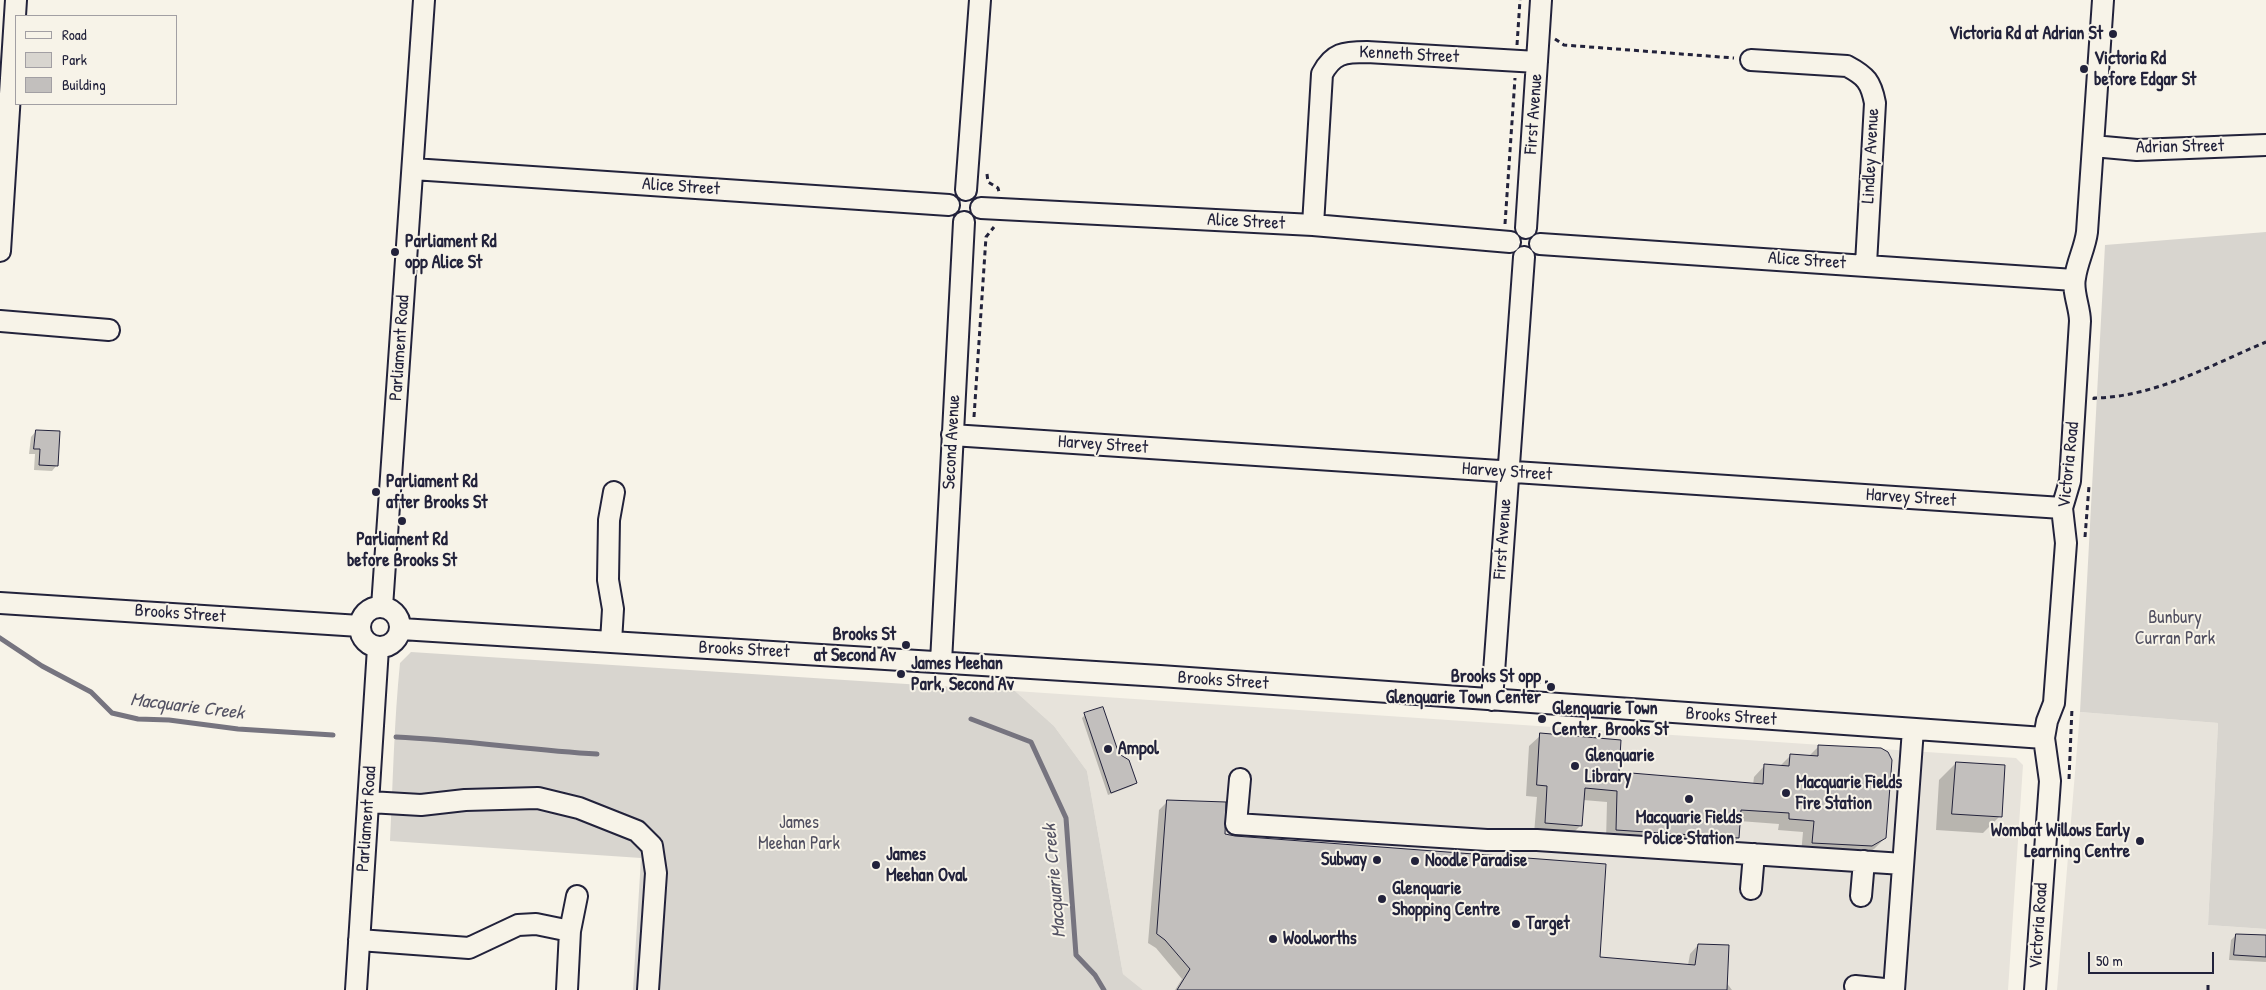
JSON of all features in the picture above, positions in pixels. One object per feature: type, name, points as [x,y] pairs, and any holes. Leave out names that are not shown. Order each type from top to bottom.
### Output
[{"type":"street","points":[[0,251],[4,114],[16,0]]},
{"type":"street","name":"Parliament Road","points":[[382,607],[424,0]]},
{"type":"street","points":[[966,190],[980,0]]},
{"type":"street","name":"First Avenue","points":[[1526,228],[1541,0]]},
{"type":"street","name":"Victoria Road","points":[[2035,990],[2050,781],[2044,738],[2047,722],[2054,703],[2056,688],[2066,543],[2062,508],[2070,481],[2080,321],[2080,310],[2074,280],[2087,232],[2103,0]]},
{"type":"street","name":"Kenneth Street","points":[[1313,225],[1322,74],[1329,61],[1347,52],[1353,52],[1537,62]]},
{"type":"street","name":"Lindley Avenue","points":[[1751,60],[1846,66],[1860,72],[1871,85],[1875,103],[1866,264]]},
{"type":"street","name":"Adrian Street","points":[[2094,146],[2137,150],[2266,145]]},
{"type":"street","name":"Alice Street","points":[[413,169],[949,205]]},
{"type":"street","points":[[966,190],[977,196],[981,208],[975,218],[964,222],[953,217],[949,205],[955,194],[966,190]]},
{"type":"street","name":"Alice Street","points":[[981,208],[1508,235]]},
{"type":"street","name":"Second Avenue","points":[[941,662],[964,222]]},
{"type":"street","points":[[1526,228],[1536,233],[1540,244],[1535,254],[1524,258],[1516,254],[1508,235],[1526,228]]},
{"type":"street","name":"Alice Street","points":[[1540,244],[1866,264],[2074,280]]},
{"type":"street","name":"First Avenue","points":[[1492,700],[1524,258]]},
{"type":"street","points":[[0,321],[109,330]]},
{"type":"street","name":"Harvey Street","points":[[952,435],[2062,508]]},
{"type":"street","points":[[611,642],[613,609],[608,580],[609,520],[614,492]]},
{"type":"street","name":"Brooks Street","points":[[0,602],[360,626]]},
{"type":"street","points":[[374,608],[390,609],[400,621],[400,629],[393,643],[386,647],[370,646],[364,640],[360,626],[362,618],[374,608]]},
{"type":"street","name":"Brooks Street","points":[[400,629],[941,662],[2044,738]]},
{"type":"street","name":"Parliament Road","points":[[356,990],[378,648]]},
{"type":"street","points":[[1855,986],[1894,990],[1913,729]]},
{"type":"street","points":[[1240,779],[1236,824],[1487,840],[1538,840],[1903,864]]},
{"type":"street","points":[[368,802],[384,805],[421,805],[465,800],[538,798],[579,808],[637,831],[652,846],[656,873],[648,990]]},
{"type":"street","points":[[1751,889],[1754,854]]},
{"type":"street","points":[[1861,896],[1864,861]]},
{"type":"street","points":[[567,990],[570,931],[577,896]]},
{"type":"street","points":[[359,940],[470,948],[518,925],[536,924],[570,931]]},
{"type":"path","points":[[1508,235],[1520,0]]},
{"type":"path","points":[[1555,38],[1564,45],[1751,60]]},
{"type":"path","points":[[987,176],[988,182],[998,188],[1000,195]]},
{"type":"path","points":[[986,237],[998,222]]},
{"type":"path","points":[[2094,398],[2128,396],[2159,387],[2266,342]]},
{"type":"path","points":[[1518,681],[1548,682]]},
{"type":"path","points":[[2208,985],[2208,990]]},
{"type":"shaded area","points":[[1015,691],[2016,758],[2023,765],[2008,990],[1143,990],[1123,974],[1087,771],[1054,726]]},
{"type":"shaded area","name":"Wombat Willows Early Learning Centre","points":[[2080,712],[2218,723],[2208,925],[2266,929],[2266,990],[2057,990]]},
{"type":"green space","name":"Bunbury Curran Park","points":[[2266,232],[2266,929],[2208,925],[2218,723],[2080,712],[2105,245]]},
{"type":"green space","name":"James Meehan Park","points":[[411,652],[1015,691],[1054,726],[1087,771],[1123,974],[1143,990],[633,990],[641,858],[390,841],[400,663]]},
{"type":"building","points":[[36,430],[60,431],[58,466],[39,465],[40,449],[34,449]]},
{"type":"building","points":[[1103,707],[1119,754],[1129,760],[1137,783],[1111,793],[1084,713]]},
{"type":"building","points":[[1540,733],[1621,740],[1619,772],[1763,784],[1764,764],[1789,766],[1790,754],[1818,756],[1818,745],[1881,748],[1888,752],[1892,760],[1886,838],[1872,846],[1812,843],[1814,821],[1789,819],[1789,813],[1741,810],[1739,838],[1616,830],[1617,791],[1585,788],[1582,826],[1545,823],[1547,786],[1537,785]]},
{"type":"building","points":[[1956,762],[2005,765],[2002,817],[1952,814]]},
{"type":"building","name":"Glenquarie Shopping Centre","points":[[1167,800],[1226,802],[1225,834],[1235,836],[1606,864],[1600,957],[1695,965],[1698,944],[1729,945],[1727,990],[1177,990],[1190,969],[1165,940],[1157,934]]},
{"type":"building","points":[[2236,934],[2266,935],[2266,957],[2234,955]]},
{"type":"waterway","name":"Macquarie Creek","points":[[0,638],[42,666],[91,692],[112,713],[138,719],[169,720],[238,729],[333,735]]},
{"type":"waterway","name":"Macquarie Creek","points":[[971,719],[1031,742],[1066,818],[1076,955],[1095,975],[1104,990]]},
{"type":"waterway","name":"Macquarie Creek","points":[[396,737],[597,754]]},
{"type":"place","name":"Victoria Rd at Adrian St","points":[[2113,34]]},
{"type":"place","name":"Victoria Rd before Edgar St","points":[[2084,69]]},
{"type":"place","name":"Parliament Rd opp Alice St","points":[[395,252]]},
{"type":"place","name":"Parliament Rd after Brooks St","points":[[376,492]]},
{"type":"place","name":"Parliament Rd before Brooks St","points":[[402,521]]},
{"type":"place","name":"Brooks St at Second Av","points":[[906,645]]},
{"type":"place","name":"James Meehan Park, Second Av","points":[[901,674]]},
{"type":"place","name":"Brooks St opp Glenquarie Town Center","points":[[1551,687]]},
{"type":"place","name":"Glenquarie Town Center, Brooks St","points":[[1542,719]]},
{"type":"place","name":"Ampol","points":[[1108,749]]},
{"type":"place","name":"Glenquarie Library","points":[[1575,766]]},
{"type":"place","name":"Macquarie Fields Fire Station","points":[[1786,793]]},
{"type":"place","name":"Macquarie Fields Police Station","points":[[1689,799]]},
{"type":"place","name":"Wombat Willows Early Learning Centre","points":[[2140,841]]},
{"type":"place","name":"Subway","points":[[1377,860]]},
{"type":"place","name":"Noodle Paradise","points":[[1415,861]]},
{"type":"place","name":"James Meehan Oval","points":[[876,865]]},
{"type":"place","name":"Glenquarie Shopping Centre","points":[[1382,899]]},
{"type":"place","name":"Target","points":[[1516,924]]},
{"type":"place","name":"Woolworths","points":[[1273,939]]}]
